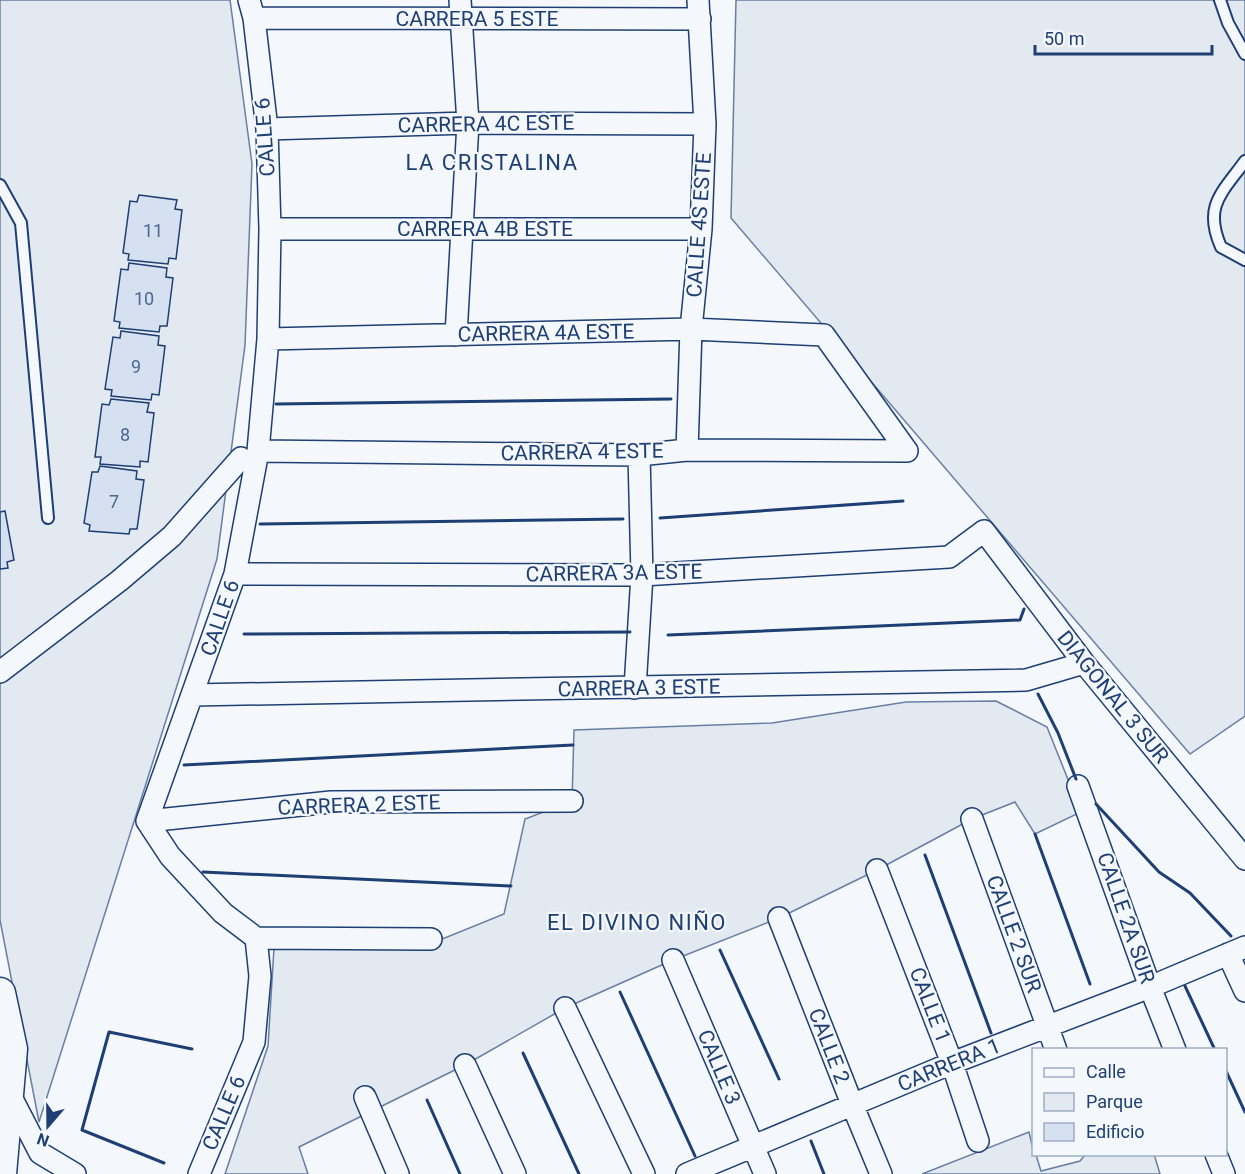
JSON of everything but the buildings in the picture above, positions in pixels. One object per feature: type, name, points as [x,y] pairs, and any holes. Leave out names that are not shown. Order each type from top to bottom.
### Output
[{"type":"main road","points":[[0,993],[12,1049],[1,1174]]},
{"type":"street","name":"CARRERA 5 ESTE","points":[[252,9],[699,10]]},
{"type":"street","name":"CALLE 6","points":[[147,821],[235,574],[268,339],[270,229],[267,129],[252,9]]},
{"type":"street","points":[[456,335],[468,123],[461,10]]},
{"type":"street","name":"CALLE 4S ESTE","points":[[687,450],[691,329],[701,229],[705,124],[699,10]]},
{"type":"street","name":"CARRERA 4C ESTE","points":[[267,129],[468,123],[705,124]]},
{"type":"street","name":"CARRERA 4B ESTE","points":[[270,229],[701,229]]},
{"type":"street","name":"CARRERA 4A ESTE","points":[[268,339],[691,329],[824,334],[907,451]]},
{"type":"street","name":"CARRERA 4 ESTE","points":[[250,455],[639,455],[687,450],[907,451]]},
{"type":"street","points":[[0,672],[119,581],[172,536],[250,455]]},
{"type":"street","points":[[635,688],[642,575],[639,455]]},
{"type":"street","name":"CARRERA 3A ESTE","points":[[235,574],[642,575],[949,557],[984,531]]},
{"type":"street","name":"DIAGONAL 3 SUR","points":[[984,531],[1084,663],[1245,859]]},
{"type":"street","name":"CARRERA 3 ESTE","points":[[192,695],[1026,680],[1084,663]]},
{"type":"street","name":"CALLE 2A SUR","points":[[1078,786],[1174,1048]]},
{"type":"street","name":"CARRERA 2 ESTE","points":[[147,821],[331,802],[572,801]]},
{"type":"street","name":"CALLE 2 SUR","points":[[972,819],[1055,1048]]},
{"type":"street","points":[[147,821],[170,856],[223,913],[256,938],[431,939]]},
{"type":"street","name":"CALLE 1","points":[[877,870],[952,1063],[978,1141]]},
{"type":"street","name":"CALLE 2","points":[[779,918],[881,1174]]},
{"type":"street","name":"CALLE 6","points":[[199,1174],[254,1042],[260,976],[256,938]]},
{"type":"street","points":[[1236,951],[1245,991]]},
{"type":"street","name":"CARRERA 1","points":[[687,1174],[952,1063],[1150,987],[1236,951]]},
{"type":"street","name":"CALLE 3","points":[[673,960],[765,1174]]},
{"type":"street","points":[[565,1008],[644,1174]]},
{"type":"street","points":[[465,1065],[515,1174]]},
{"type":"street","points":[[8,1091],[40,1154],[75,1174]]},
{"type":"street","points":[[365,1097],[398,1174]]},
{"type":"street","points":[[1216,1156],[1224,1174]]},
{"type":"lane","points":[[1220,0],[1228,23],[1245,54]]},
{"type":"lane","points":[[1245,161],[1220,196],[1213,214],[1213,222],[1221,247],[1245,260]]},
{"type":"lane","points":[[0,185],[21,223],[48,518]]},
{"type":"green space","points":[[0,0],[230,0],[252,164],[245,345],[217,559],[39,1122],[0,920]]},
{"type":"green space","points":[[736,0],[1245,0],[1245,716],[1190,754],[731,218]]},
{"type":"green space","points":[[996,701],[1047,727],[1081,812],[1035,834],[1015,802],[972,819],[877,870],[779,918],[673,960],[565,1008],[465,1065],[299,1147],[308,1174],[225,1174],[268,1046],[274,948],[430,944],[504,914],[525,819],[572,801],[574,730],[772,723],[906,702]]},
{"type":"green space","points":[[1029,1132],[1032,1156],[1036,1156],[1041,1171],[1080,1161],[1084,1156],[1155,1156],[1160,1174],[922,1174]]},
{"type":"wall","points":[[276,404],[671,399]]},
{"type":"wall","points":[[660,518],[903,501]]},
{"type":"wall","points":[[260,524],[623,519]]},
{"type":"wall","points":[[668,635],[1020,620],[1024,609]]},
{"type":"wall","points":[[244,634],[630,632]]},
{"type":"wall","points":[[1038,694],[1058,733],[1076,779]]},
{"type":"wall","points":[[184,765],[573,745]]},
{"type":"wall","points":[[1096,804],[1159,872],[1190,893],[1231,936]]},
{"type":"wall","points":[[1035,834],[1090,984]]},
{"type":"wall","points":[[925,855],[991,1033]]},
{"type":"wall","points":[[203,872],[511,886]]},
{"type":"wall","points":[[720,950],[779,1079]]},
{"type":"wall","points":[[1185,986],[1214,1048]]},
{"type":"wall","points":[[620,992],[695,1156]]},
{"type":"wall","points":[[164,1163],[82,1130],[109,1032],[192,1049]]},
{"type":"wall","points":[[523,1053],[579,1174]]},
{"type":"wall","points":[[1227,1073],[1245,1112]]},
{"type":"wall","points":[[427,1100],[460,1174]]},
{"type":"wall","points":[[811,1141],[824,1174]]},
{"type":"district","name":"LA CRISTALINA","points":[[492,162]]},
{"type":"district","name":"EL DIVINO NIÑO","points":[[637,922]]}]
